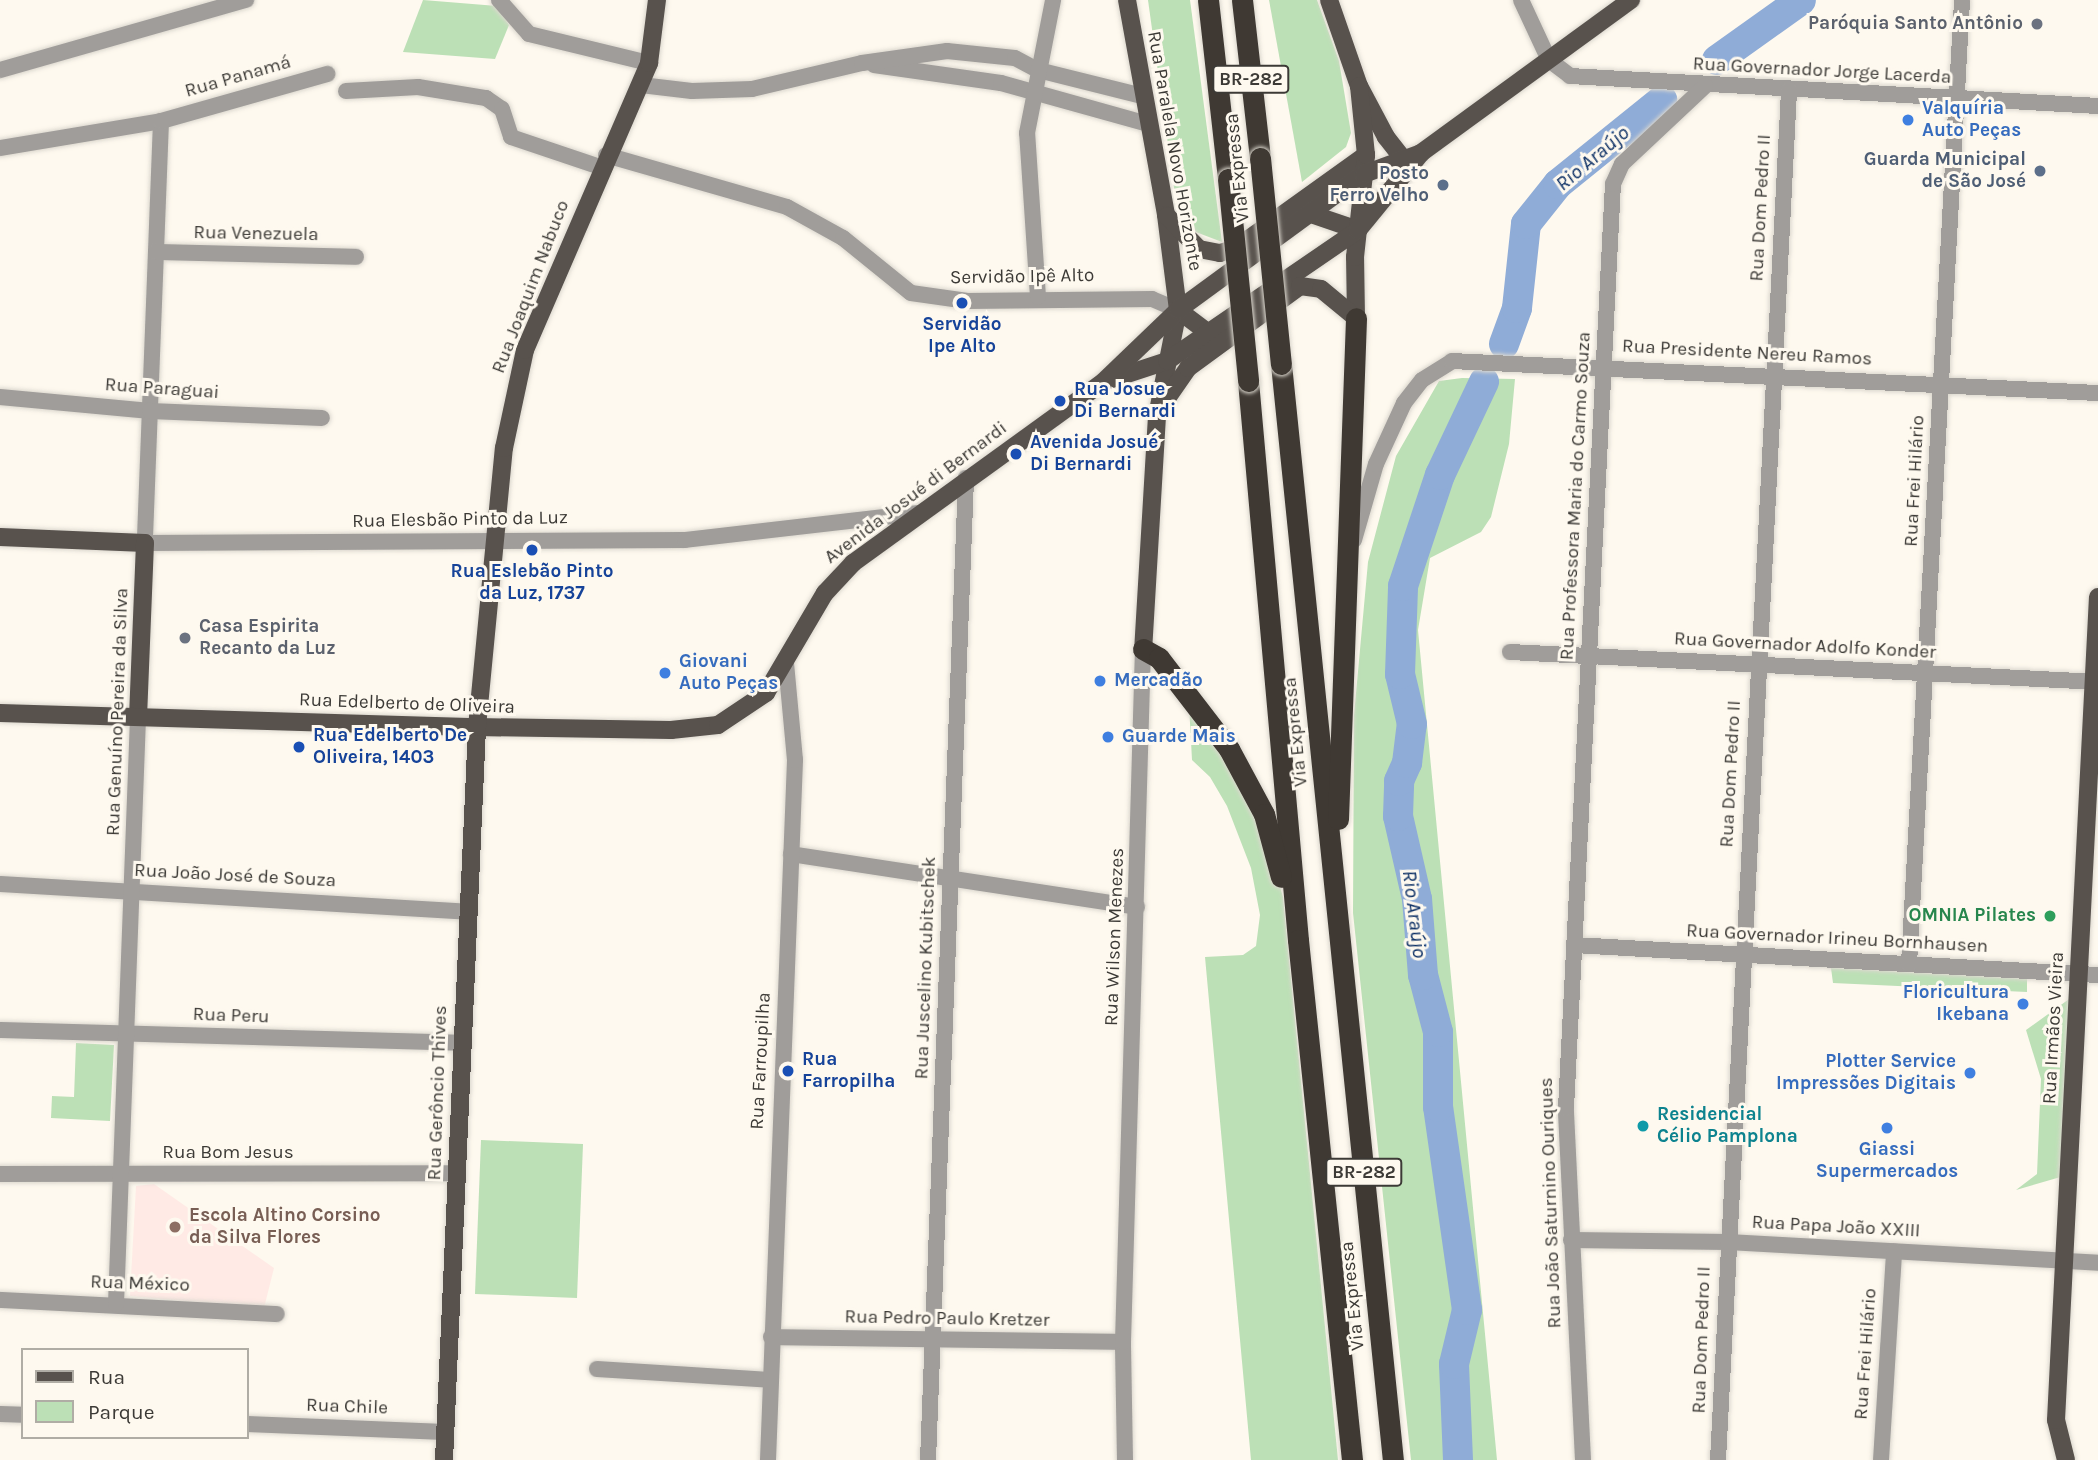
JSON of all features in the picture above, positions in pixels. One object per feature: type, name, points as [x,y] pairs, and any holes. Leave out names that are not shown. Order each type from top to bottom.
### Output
[{"type":"highway","name":"Via Expressa","points":[[1208,0],[1248,381],[1297,940],[1352,1460]]},
{"type":"highway","name":"Via Expressa","points":[[1242,0],[1393,1460]]},
{"type":"highway","points":[[1334,884],[1341,670],[1350,555],[1356,318]]},
{"type":"highway","points":[[1143,649],[1159,658],[1205,714],[1250,785],[1264,814],[1297,940]]},
{"type":"main road","name":"Rua Joaquim Nabuco","points":[[477,727],[494,539],[518,375],[603,161],[641,85],[649,63],[657,0]]},
{"type":"main road","name":"Rua Paralela Novo Horizonte","points":[[1126,0],[1166,215],[1178,310]]},
{"type":"main road","points":[[1329,0],[1359,86],[1385,137],[1403,159]]},
{"type":"main road","name":"Avenida Josué di Bernardi","points":[[1102,383],[1167,360],[1358,230],[1421,153],[1630,0]]},
{"type":"main road","points":[[1356,318],[1358,230],[1366,155],[1359,86]]},
{"type":"main road","name":"Avenida Josué di Bernardi","points":[[786,663],[813,610],[839,576],[966,478],[1102,383],[1178,310],[1364,174],[1421,153]]},
{"type":"main road","points":[[1166,215],[1199,249],[1220,253],[1236,248],[1366,155]]},
{"type":"main road","points":[[1311,214],[1358,230]]},
{"type":"main road","points":[[1157,416],[1188,368],[1292,290],[1310,285],[1321,289],[1356,318]]},
{"type":"main road","points":[[1178,310],[1209,333]]},
{"type":"main road","name":"Rua Wilson Menezes","points":[[1143,649],[1157,416],[1178,310]]},
{"type":"main road","name":"Rua Wilson Menezes","points":[[1141,369],[1151,384],[1157,416]]},
{"type":"main road","name":"Rua Elesbão Pinto da Luz","points":[[0,537],[145,542]]},
{"type":"main road","name":"Rua Genuíno Pereira da Silva","points":[[138,717],[145,542]]},
{"type":"main road","name":"Rua Irmãos Vieira","points":[[2066,1460],[2056,1420],[2062,1261],[2096,682],[2098,597]]},
{"type":"main road","name":"Rua Edelberto de Oliveira","points":[[0,713],[477,727],[700,729],[751,707],[786,663]]},
{"type":"main road","name":"Rua Gerôncio Thives","points":[[444,1460],[477,727]]},
{"type":"street","points":[[0,70],[189,8],[246,0]]},
{"type":"street","points":[[499,0],[514,22],[548,42],[649,63]]},
{"type":"street","points":[[1038,297],[1027,154],[1032,93],[1053,0]]},
{"type":"street","points":[[1521,0],[1549,60]]},
{"type":"street","name":"Rua Frei Hilário","points":[[1909,964],[1962,0]]},
{"type":"street","points":[[641,85],[692,91],[752,89],[862,62],[947,51],[1015,58],[1038,70],[1142,96]]},
{"type":"street","name":"Rua Governador Jorge Lacerda","points":[[1549,60],[1570,76],[1957,101],[2098,106]]},
{"type":"street","points":[[862,62],[1001,83],[1148,124]]},
{"type":"street","name":"Rua Panamá","points":[[0,148],[161,121],[327,74]]},
{"type":"street","name":"Rua Professora Maria do Carmo Souza","points":[[1574,945],[1615,176],[1705,86]]},
{"type":"street","name":"Servidão Ipê Alto","points":[[346,91],[418,87],[486,98],[502,109],[511,137],[787,207],[843,238],[911,293],[967,300],[1038,297],[1152,299],[1178,310]]},
{"type":"street","name":"Rua Dom Pedro II","points":[[1718,1460],[1789,90]]},
{"type":"street","name":"Rua Genuíno Pereira da Silva","points":[[145,542],[161,121]]},
{"type":"street","name":"Rua Venezuela","points":[[156,252],[356,257]]},
{"type":"street","name":"Rua Presidente Nereu Ramos","points":[[1350,555],[1386,438],[1404,402],[1422,380],[1452,362],[1604,367],[2098,393]]},
{"type":"street","name":"Rua Paraguai","points":[[0,397],[150,411],[322,418]]},
{"type":"street","name":"Rua Juscelino Kubitschek","points":[[928,1460],[966,478]]},
{"type":"street","name":"Rua Elesbão Pinto da Luz","points":[[145,542],[307,545],[494,539],[685,540],[919,513]]},
{"type":"street","name":"Rua Wilson Menezes","points":[[1125,1460],[1123,1342],[1143,649]]},
{"type":"street","name":"Rua Governador Adolfo Konder","points":[[1510,652],[2096,682]]},
{"type":"street","name":"Rua Farroupilha","points":[[768,1460],[795,760],[786,663]]},
{"type":"street","name":"Rua Genuíno Pereira da Silva","points":[[116,1304],[138,717]]},
{"type":"street","points":[[791,854],[1137,907]]},
{"type":"street","name":"Rua João José de Souza","points":[[0,884],[468,912]]},
{"type":"street","name":"Rua Governador Irineu Bornhausen","points":[[1574,945],[2098,975]]},
{"type":"street","name":"Rua João Saturnino Ouriques","points":[[1574,945],[1566,1108],[1583,1460]]},
{"type":"street","name":"Rua Peru","points":[[0,1030],[461,1043]]},
{"type":"street","name":"Rua Bom Jesus","points":[[0,1174],[456,1173]]},
{"type":"street","name":"Rua Papa João XXIII","points":[[1571,1240],[1728,1242],[2098,1263]]},
{"type":"street","name":"Rua Frei Hilário","points":[[1881,1460],[1894,1251]]},
{"type":"street","name":"Rua México","points":[[0,1300],[277,1314]]},
{"type":"street","name":"Rua Pedro Paulo Kretzer","points":[[771,1337],[1123,1342]]},
{"type":"street","points":[[597,1369],[770,1380]]},
{"type":"street","points":[[0,1414],[21,1415]]},
{"type":"street","name":"Rua Chile","points":[[248,1424],[445,1432]]},
{"type":"shaded area","name":"Escola Altino Corsino da Silva Flores","points":[[154,1184],[274,1268],[264,1308],[130,1296],[136,1186]]},
{"type":"green space","points":[[423,0],[497,6],[509,25],[495,59],[403,52]]},
{"type":"green space","points":[[1148,0],[1190,0],[1222,242],[1193,231],[1178,217]]},
{"type":"green space","points":[[1269,0],[1317,0],[1339,61],[1351,133],[1346,147],[1302,182]]},
{"type":"green space","points":[[1462,378],[1515,379],[1509,444],[1491,517],[1481,532],[1430,558],[1418,630],[1497,1460],[1411,1460],[1353,913],[1354,715],[1368,562],[1396,456],[1439,381]]},
{"type":"green space","points":[[1189,704],[1239,785],[1268,846],[1283,897],[1338,1460],[1251,1460],[1205,957],[1243,955],[1256,946],[1260,915],[1251,868],[1227,806],[1210,777],[1192,760]]},
{"type":"green space","points":[[1831,968],[2027,979],[2027,992],[1833,983]]},
{"type":"green space","points":[[2072,997],[2064,1176],[2016,1190],[2037,1174],[2041,1079],[2026,1030]]},
{"type":"green space","points":[[76,1043],[114,1045],[110,1121],[51,1118],[52,1096],[74,1097]]},
{"type":"green space","points":[[481,1140],[583,1144],[577,1298],[475,1294]]},
{"type":"waterway","name":"Rio Araújo","points":[[1717,60],[1801,0]]},
{"type":"waterway","name":"Rio Araújo","points":[[1504,344],[1517,308],[1526,224],[1558,184],[1662,100]]},
{"type":"waterway","name":"Rio Araújo","points":[[1458,1460],[1454,1364],[1467,1310],[1438,1107],[1438,1032],[1423,975],[1417,899],[1398,816],[1399,781],[1407,763],[1412,724],[1400,674],[1403,586],[1440,475],[1484,382]]},
{"type":"place","name":"Paróquia Santo Antônio","points":[[2037,24]]},
{"type":"place","name":"Valquíria Auto Peças","points":[[1908,120]]},
{"type":"place","name":"Guarda Municipal de São José","points":[[2040,171]]},
{"type":"place","name":"Posto Ferro Velho","points":[[1443,185]]},
{"type":"place","name":"Servidão Ipe Alto","points":[[962,303]]},
{"type":"place","name":"Rua Josue Di Bernardi","points":[[1060,401]]},
{"type":"place","name":"Avenida Josué Di Bernardi","points":[[1016,454]]},
{"type":"place","name":"Rua Eslebão Pinto da Luz, 1737","points":[[532,550]]},
{"type":"place","name":"Casa Espirita Recanto da Luz","points":[[185,638]]},
{"type":"place","name":"Giovani Auto Peças","points":[[665,673]]},
{"type":"place","name":"Mercadão","points":[[1100,681]]},
{"type":"place","name":"Guarde Mais","points":[[1108,737]]},
{"type":"place","name":"Rua Edelberto De Oliveira, 1403","points":[[299,747]]},
{"type":"place","name":"OMNIA Pilates","points":[[2050,916]]},
{"type":"place","name":"Floricultura Ikebana","points":[[2023,1004]]},
{"type":"place","name":"Rua Farropilha","points":[[788,1071]]},
{"type":"place","name":"Plotter Service Impressões Digitais","points":[[1970,1073]]},
{"type":"place","name":"Residencial Célio Pamplona","points":[[1643,1126]]},
{"type":"place","name":"Giassi Supermercados","points":[[1887,1128]]},
{"type":"place","name":"Escola Altino Corsino da Silva Flores","points":[[175,1227]]}]
